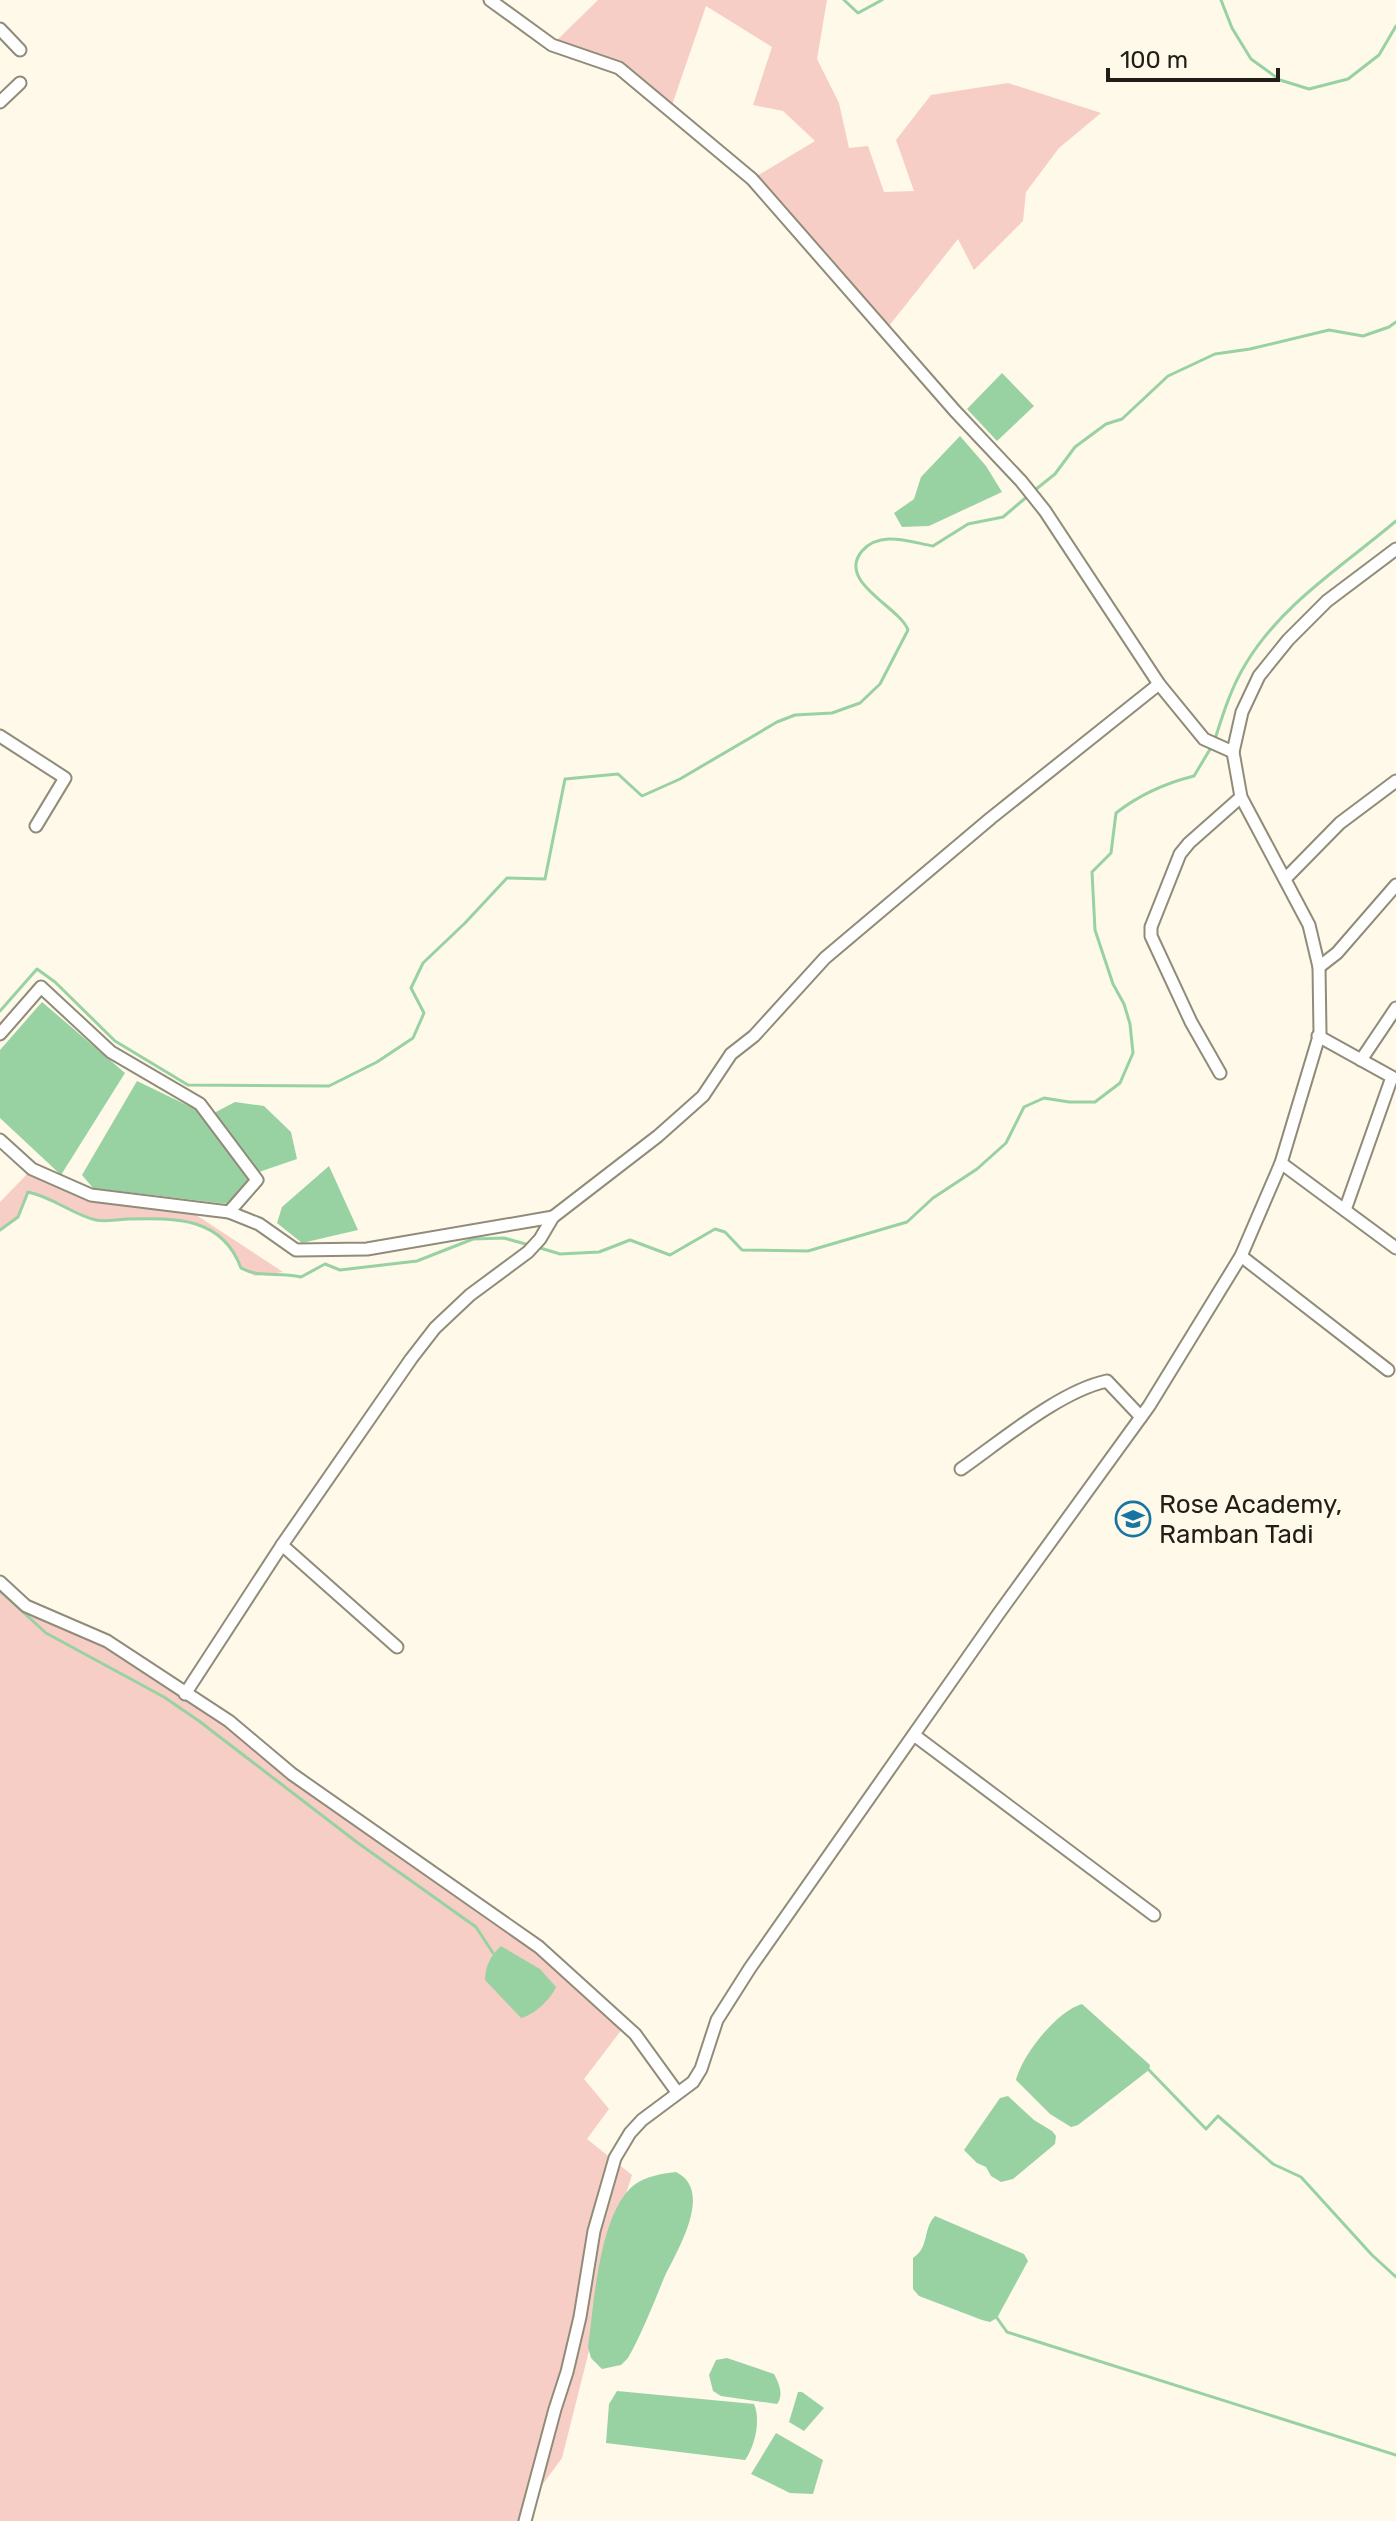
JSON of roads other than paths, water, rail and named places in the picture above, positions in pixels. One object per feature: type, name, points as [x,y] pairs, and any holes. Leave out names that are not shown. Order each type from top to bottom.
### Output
[{"type":"street","points":[[490,0],[552,45],[619,68],[752,179],[955,411],[1021,481],[1045,511],[1159,684],[1204,739],[1228,749]]},
{"type":"street","points":[[0,29],[20,50]]},
{"type":"street","points":[[0,102],[20,83]]},
{"type":"street","points":[[525,2521],[571,2358],[594,2231],[608,2178],[630,2133],[693,2082],[701,2069],[717,2020],[742,1981],[1141,1417],[1241,1256],[1281,1163],[1320,1033],[1319,967],[1309,925],[1241,797],[1228,749],[1259,676],[1288,640],[1327,601],[1396,549]]},
{"type":"street","points":[[185,1694],[282,1545],[435,1328],[470,1295],[528,1252],[553,1217],[658,1136],[703,1096],[731,1054],[754,1036],[825,958],[991,818],[1159,684]]},
{"type":"street","points":[[0,736],[65,778],[36,826]]},
{"type":"street","points":[[1285,879],[1340,823],[1396,781]]},
{"type":"street","points":[[1220,1073],[1191,1022],[1151,936],[1151,927],[1180,854],[1241,797]]},
{"type":"street","points":[[1319,967],[1337,953],[1396,885]]},
{"type":"street","points":[[0,1034],[41,987],[111,1052],[200,1104],[257,1180],[229,1212]]},
{"type":"street","points":[[1361,1060],[1396,1008]]},
{"type":"street","points":[[1318,1036],[1392,1077],[1345,1210]]},
{"type":"street","points":[[0,1140],[32,1169],[91,1195],[229,1212],[259,1224],[296,1250],[367,1249],[553,1217]]},
{"type":"street","points":[[1281,1163],[1396,1248]]},
{"type":"street","points":[[1241,1256],[1388,1370]]},
{"type":"street","points":[[961,1469],[1013,1431],[1088,1385],[1107,1381],[1141,1417]]},
{"type":"street","points":[[282,1545],[397,1647]]},
{"type":"street","points":[[0,1582],[26,1606],[107,1641],[229,1721],[292,1774],[539,1947],[635,2034],[677,2092]]},
{"type":"street","points":[[914,1735],[1154,1915]]},
{"type":"waterway","points":[[844,0],[858,13],[882,0]]},
{"type":"waterway","points":[[1221,0],[1232,28],[1251,59],[1280,80],[1309,89],[1348,79],[1379,55],[1396,26]]},
{"type":"waterway","points":[[1035,490],[1055,474],[1075,447],[1106,424],[1122,419],[1168,376],[1215,354],[1329,330],[1363,336],[1396,322]]},
{"type":"waterway","points":[[0,1011],[37,969],[55,982],[115,1041],[188,1085],[329,1086],[377,1062],[413,1038],[424,1013],[411,988],[423,963],[507,878],[545,879],[565,779],[618,774],[642,796],[680,779],[777,722],[795,715],[832,713],[860,703],[880,684],[908,630],[903,621],[863,584],[856,562],[862,551],[886,539],[933,546],[968,524],[1003,517],[1029,495]]},
{"type":"waterway","points":[[1215,739],[1245,665],[1276,623],[1314,587],[1396,521]]},
{"type":"waterway","points":[[537,1247],[560,1254],[599,1252],[630,1240],[670,1255],[715,1229],[725,1232],[742,1250],[808,1251],[907,1222],[933,1198],[977,1169],[1006,1143],[1024,1107],[1044,1098],[1095,1102],[1120,1083],[1133,1053],[1124,1004],[1113,984],[1095,930],[1092,872],[1111,853],[1116,813],[1153,790],[1194,776],[1212,746]]},
{"type":"waterway","points":[[0,1230],[18,1217],[28,1192],[96,1220],[179,1220],[209,1229],[233,1251],[241,1268],[263,1274],[301,1277],[325,1264],[340,1270],[417,1261],[473,1239],[504,1238],[529,1245]]},
{"type":"waterway","points":[[0,1591],[46,1633],[164,1697],[199,1721],[358,1843],[476,1927],[493,1953]]},
{"type":"waterway","points":[[1149,2070],[1206,2129],[1218,2116],[1273,2164],[1301,2177],[1396,2277]]},
{"type":"waterway","points":[[997,2318],[1007,2332],[1396,2455]]},
{"type":"place","name":"Rose Academy, Ramban Tadi","points":[[1133,1519]]}]
